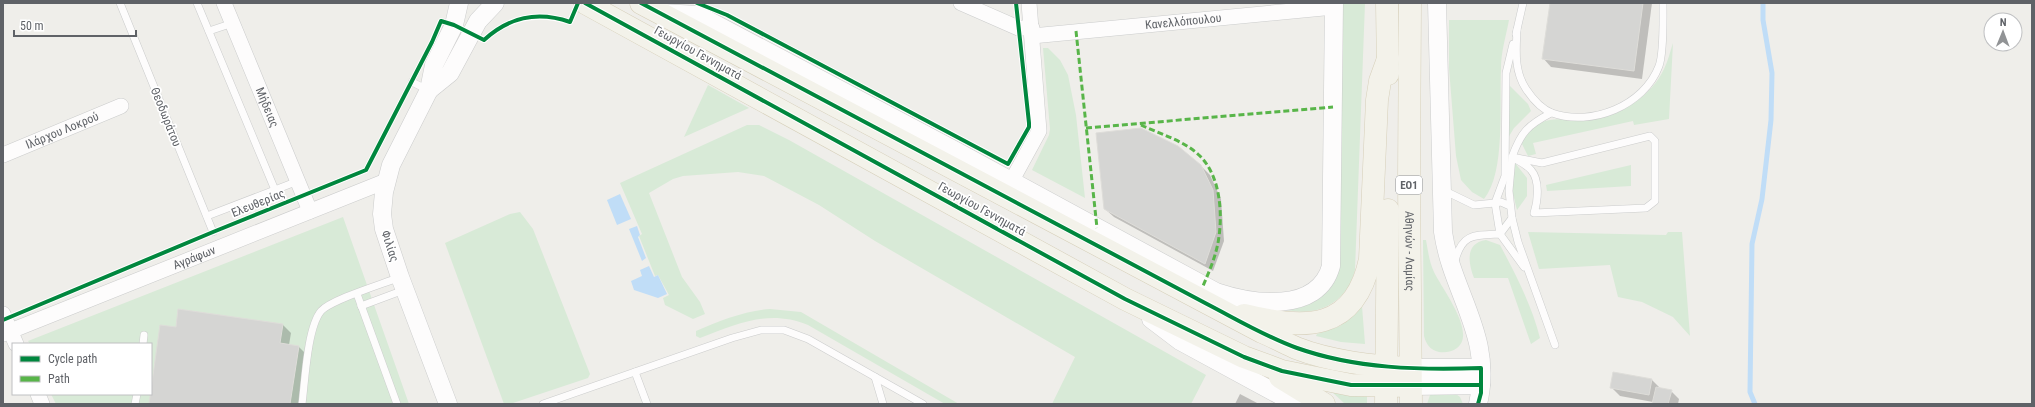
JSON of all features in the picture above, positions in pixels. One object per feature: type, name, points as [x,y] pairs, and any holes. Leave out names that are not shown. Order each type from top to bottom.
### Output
[{"type":"main road","name":"Γεωργίου Γεννηματά","points":[[585,3],[1125,299],[1244,357],[1282,371],[1314,378],[1351,385],[1386,385]]},
{"type":"main road","name":"Αθηνών - Λαμίας","points":[[1410,3],[1408,182],[1411,386]]},
{"type":"main road","name":"Αθηνών - Λαμίας","points":[[1386,385],[1387,5]]},
{"type":"main road","name":"Γεωργίου Γεννηματά","points":[[649,8],[1207,304],[1297,348],[1340,359],[1386,385]]},
{"type":"main road","points":[[1207,304],[1269,320],[1311,323],[1323,321],[1338,315],[1346,309],[1358,294],[1367,273],[1370,259],[1376,100],[1380,81],[1388,59]]},
{"type":"main road","points":[[1244,357],[1298,387],[1324,404]]},
{"type":"main road","points":[[1386,385],[1411,386]]},
{"type":"street","name":"Μήδειας","points":[[224,3],[310,211]]},
{"type":"street","name":"Φιλίας","points":[[448,404],[403,283],[383,222],[386,181],[396,154],[429,90],[434,66],[454,25],[459,3]]},
{"type":"street","name":"Φιλίας","points":[[429,90],[450,73],[478,21],[495,3]]},
{"type":"street","name":"Κανελλόπουλου","points":[[961,3],[978,12],[1032,32],[1334,5]]},
{"type":"street","points":[[1011,182],[1039,131],[1029,3]]},
{"type":"street","points":[[1437,3],[1443,238],[1454,272],[1477,332],[1482,368],[1478,404]]},
{"type":"street","points":[[649,8],[698,15],[954,150],[1216,292],[1238,298],[1269,301],[1295,299],[1311,294],[1320,287],[1326,278],[1331,262],[1334,5]]},
{"type":"street","name":"Ιλάρχου Λοκρού","points":[[3,155],[121,106]]},
{"type":"street","name":"Αγράφων","points":[[10,336],[310,211],[386,181]]},
{"type":"street","points":[[1125,299],[1180,341],[1296,404]]},
{"type":"street","points":[[3,314],[10,336]]},
{"type":"street","points":[[1411,386],[1482,368]]},
{"type":"street","points":[[1411,386],[1481,385]]},
{"type":"lane","name":"Θεοδωράτου","points":[[120,3],[213,232]]},
{"type":"lane","points":[[197,3],[275,190]]},
{"type":"lane","points":[[1523,3],[1506,73],[1505,176],[1495,203],[1500,234],[1529,273]]},
{"type":"lane","points":[[1517,30],[1516,60],[1519,75],[1525,88],[1537,103],[1551,113],[1569,116],[1590,116],[1611,112],[1631,100],[1649,85],[1659,66],[1664,3]]},
{"type":"lane","points":[[209,32],[233,23]]},
{"type":"lane","points":[[412,82],[429,90]]},
{"type":"lane","points":[[1551,113],[1536,121],[1518,138],[1512,157],[1509,192],[1512,218],[1518,242],[1555,345]]},
{"type":"lane","points":[[1650,136],[1655,141],[1655,201],[1646,208],[1534,213],[1536,205],[1536,178],[1531,170],[1512,157],[1542,163],[1650,136]]},
{"type":"lane","points":[[207,216],[298,181]]},
{"type":"lane","points":[[1442,190],[1474,206],[1501,202],[1510,206]]},
{"type":"lane","points":[[1500,234],[1512,218]]},
{"type":"lane","points":[[1454,272],[1457,253],[1465,240],[1477,234],[1500,234]]},
{"type":"lane","points":[[302,404],[311,339],[318,316],[325,308],[357,294],[403,283]]},
{"type":"lane","points":[[361,306],[403,283]]},
{"type":"lane","points":[[357,294],[397,404]]},
{"type":"lane","points":[[543,404],[732,338],[761,330],[784,330],[808,339],[922,404]]},
{"type":"lane","points":[[143,343],[144,335]]},
{"type":"lane","points":[[635,372],[647,404]]},
{"type":"lane","points":[[874,377],[883,404]]},
{"type":"green space","points":[[1342,3],[1365,3],[1355,270],[1351,282],[1345,292],[1328,306],[1318,310],[1307,311],[1283,309],[1305,302],[1322,294],[1335,281],[1338,271],[1340,258]]},
{"type":"green space","points":[[1449,20],[1509,20],[1501,62],[1501,118],[1499,155],[1496,172],[1491,187],[1484,199],[1472,192],[1461,180],[1456,156],[1449,68]]},
{"type":"green space","points":[[1673,43],[1669,119],[1634,125],[1633,121],[1533,143],[1536,154],[1528,156],[1520,140],[1532,127],[1539,123],[1562,119],[1587,120],[1605,117],[1626,108],[1644,95],[1659,78]]},
{"type":"green space","points":[[1043,48],[1048,48],[1060,60],[1068,75],[1076,115],[1085,198],[1032,170],[1049,135],[1050,129]]},
{"type":"green space","points":[[708,85],[749,108],[684,137]]},
{"type":"green space","points":[[1509,85],[1528,104],[1531,111],[1514,128],[1508,138]]},
{"type":"green space","points":[[747,125],[759,125],[789,140],[1206,375],[1191,404],[1052,404],[1075,357],[875,241],[819,205],[764,176],[738,172],[683,176],[673,179],[649,193],[682,277],[700,302],[705,314],[693,319],[665,305],[663,298],[669,295],[658,275],[655,276],[639,236],[642,234],[620,183]]},
{"type":"green space","points":[[1515,163],[1527,178],[1527,196],[1517,210],[1512,190]]},
{"type":"green space","points":[[1631,165],[1631,186],[1547,191],[1546,185]]},
{"type":"green space","points":[[520,212],[533,229],[590,374],[588,378],[510,404],[504,404],[445,243],[510,214]]},
{"type":"green space","points":[[343,217],[409,404],[56,404],[52,395],[152,395],[152,343],[29,343],[28,341]]},
{"type":"green space","points":[[1528,232],[1666,235],[1668,232],[1682,232],[1690,336],[1673,317],[1642,302],[1618,297],[1610,265],[1539,269]]},
{"type":"green space","points":[[1423,240],[1426,240],[1432,268],[1461,322],[1463,332],[1462,341],[1457,348],[1448,352],[1433,350],[1427,344],[1424,336]]},
{"type":"green space","points":[[1486,240],[1500,245],[1533,314],[1540,338],[1531,344],[1508,278],[1474,278],[1470,266],[1471,249],[1479,242]]},
{"type":"green space","points":[[1362,306],[1365,344],[1341,342],[1316,336],[1317,334],[1340,326]]},
{"type":"green space","points":[[770,309],[801,312],[959,404],[945,404],[808,325],[793,320],[766,318],[753,320],[700,338],[696,336],[696,331],[723,320],[741,314]]},
{"type":"green space","points":[[1329,389],[1367,395],[1367,404],[1345,404]]},
{"type":"green space","points":[[1453,392],[1460,397],[1463,404],[1427,404],[1430,395]]},
{"type":"water","points":[[620,194],[631,219],[617,225],[607,200]]},
{"type":"water","points":[[637,226],[640,235],[638,237],[646,258],[642,261],[629,229]]},
{"type":"water","points":[[649,266],[654,277],[658,275],[667,294],[658,298],[634,290],[631,281],[642,276],[640,270]]},
{"type":"building","points":[[1550,3],[1643,3],[1634,71],[1542,59]]},
{"type":"building","points":[[1141,128],[1178,146],[1201,165],[1213,190],[1216,232],[1205,264],[1104,209],[1096,133]]},
{"type":"building","points":[[178,309],[283,324],[280,343],[299,346],[290,404],[149,404],[150,395],[152,395],[152,382],[160,325],[176,327]]},
{"type":"building","points":[[1613,372],[1652,379],[1649,395],[1610,388]]},
{"type":"building","points":[[1656,387],[1672,390],[1668,404],[1652,404]]},
{"type":"waterway","points":[[1755,404],[1750,392],[1752,244],[1762,199],[1771,120],[1772,73],[1763,20],[1763,3]]},
{"type":"marked path","points":[[1076,31],[1097,228]]},
{"type":"marked path","points":[[1086,128],[1333,107]]},
{"type":"marked path","points":[[1141,125],[1172,138],[1194,151],[1207,165],[1216,185],[1219,197],[1220,232],[1210,270],[1203,286]]},
{"type":"cycle path","name":"Ελευθερίας","points":[[3,320],[366,170],[432,42],[441,21],[454,25],[484,40],[503,26],[524,18],[547,17],[570,22],[578,3]]},
{"type":"cycle path","points":[[585,3],[1125,299],[1244,357],[1282,371],[1351,385],[1481,385]]},
{"type":"cycle path","points":[[641,3],[1274,339],[1319,355],[1365,364],[1388,367],[1435,369],[1481,368],[1481,393],[1478,404]]},
{"type":"cycle path","points":[[697,3],[727,15],[1008,164],[1029,127],[1016,3]]}]
